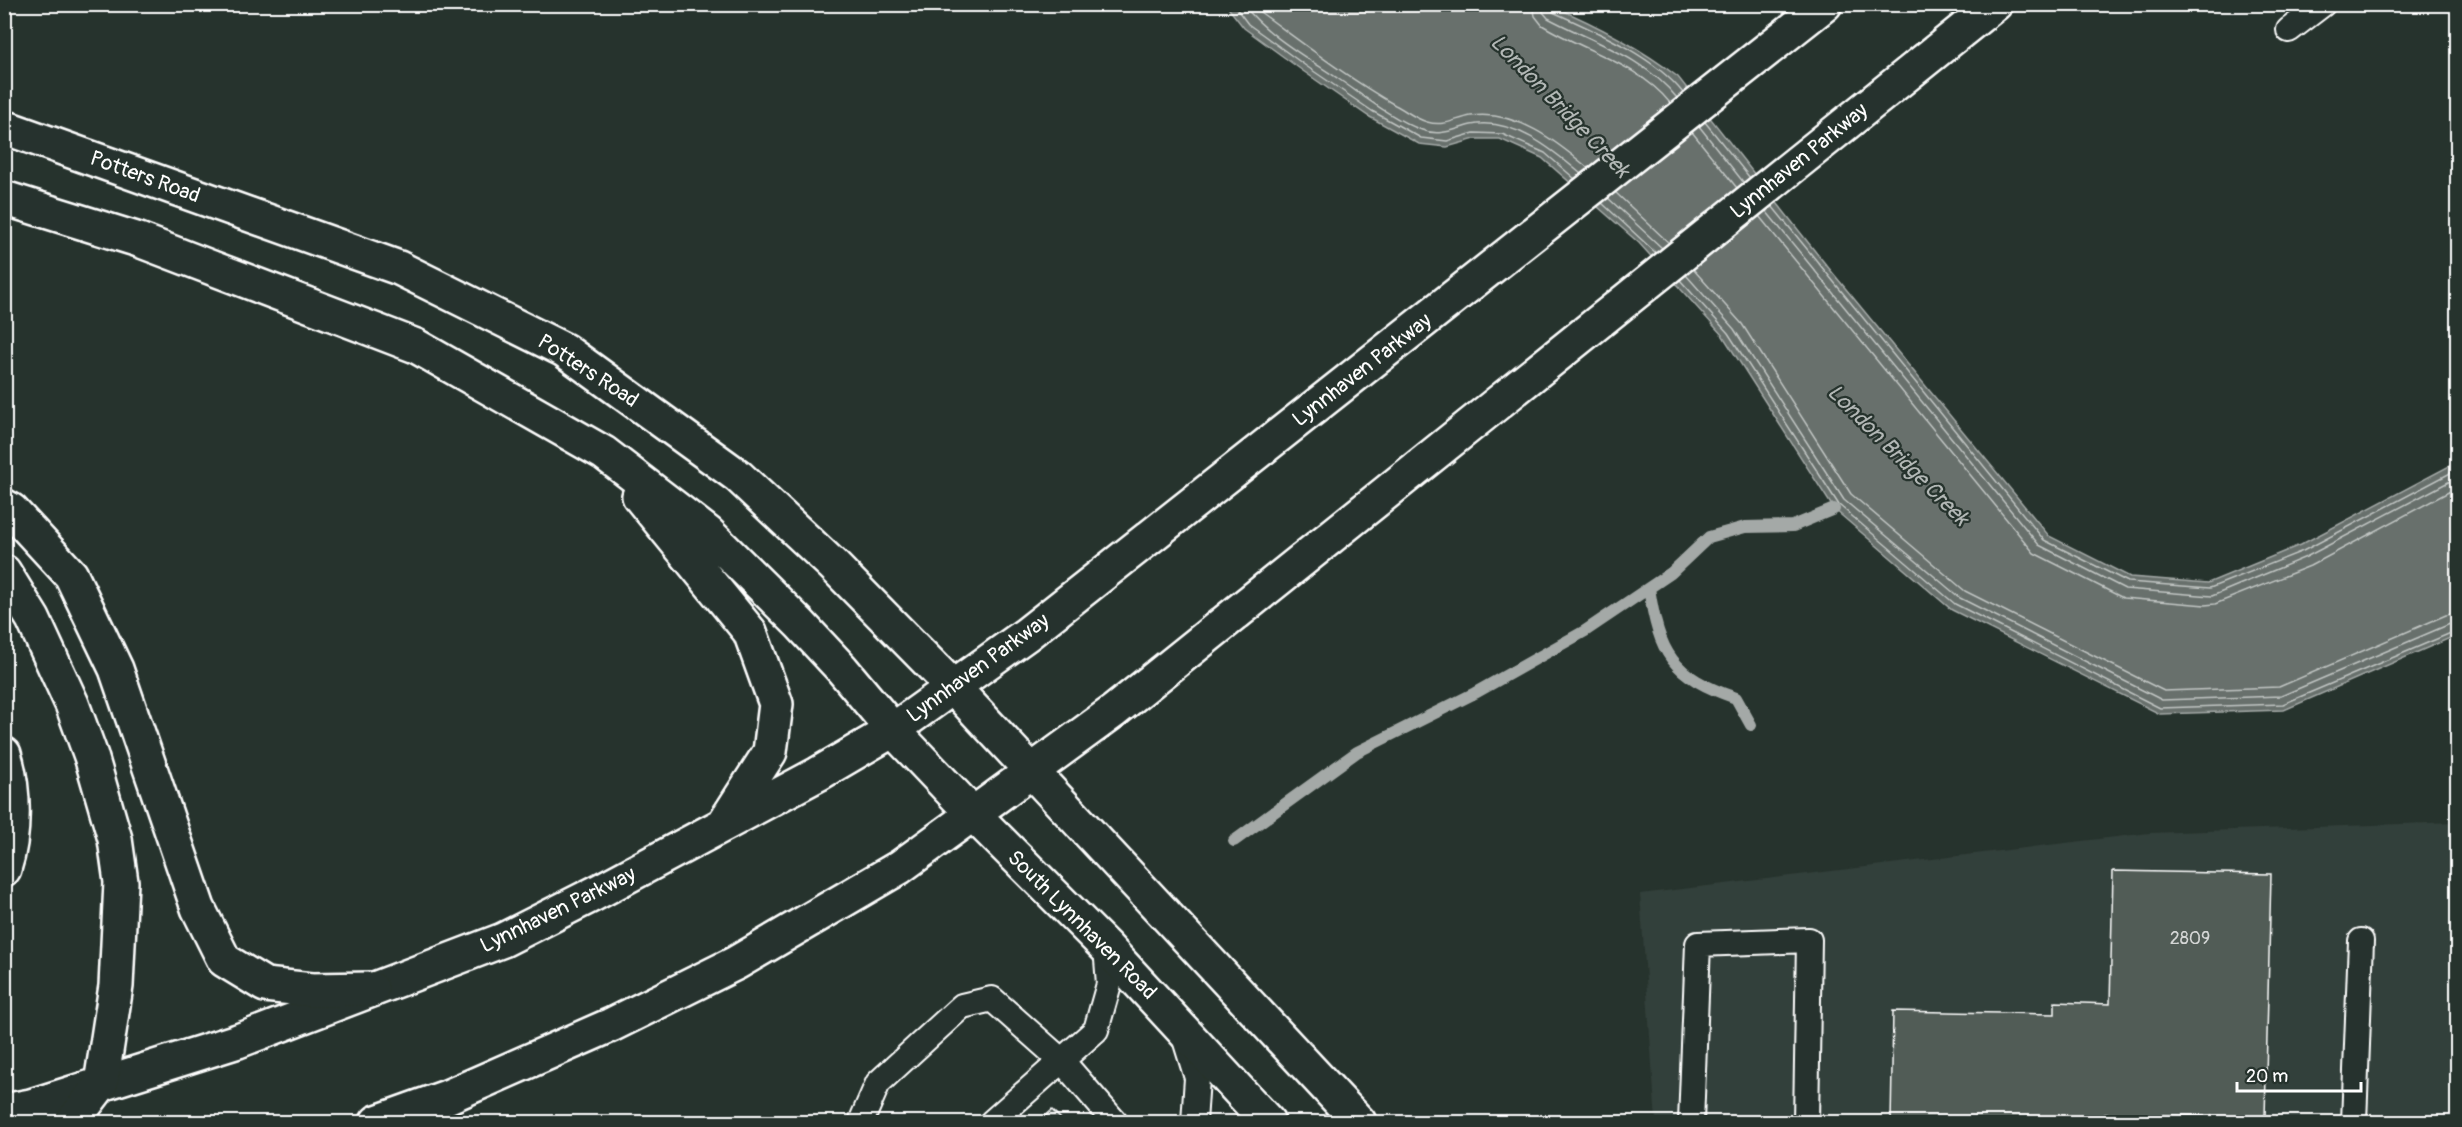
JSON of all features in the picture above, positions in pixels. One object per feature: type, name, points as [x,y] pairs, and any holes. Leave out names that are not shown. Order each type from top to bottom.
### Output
[{"type":"main road","name":"Lynnhaven Parkway","points":[[4,1111],[31,1106],[238,1041],[503,940],[818,774],[893,730],[1028,634],[1825,4]]},
{"type":"main road","name":"Lynnhaven Parkway","points":[[377,1122],[447,1097],[611,1025],[736,963],[889,875],[1114,711],[1995,4]]},
{"type":"main road","name":"Potters Road","points":[[4,127],[399,268],[564,350],[738,476],[833,565],[953,687],[1031,772]]},
{"type":"main road","points":[[4,198],[139,240],[416,346],[603,453],[708,532],[828,654],[893,730]]},
{"type":"main road","points":[[603,453],[750,632],[776,704],[770,752],[723,825]]},
{"type":"main road","points":[[4,506],[11,510],[71,575],[116,669],[198,908],[224,960],[265,985],[312,990],[372,989]]},
{"type":"main road","points":[[4,572],[33,619],[72,704],[91,756],[115,839],[121,882],[116,986],[101,1084],[72,1122]]},
{"type":"main road","name":"South Lynnhaven Road","points":[[893,730],[1181,1025],[1268,1122]]},
{"type":"main road","points":[[4,754],[12,808],[8,858],[4,869]]},
{"type":"main road","points":[[1031,772],[1359,1122]]},
{"type":"lane","points":[[2289,30],[2323,4]]},
{"type":"lane","points":[[1691,1122],[1698,944],[1809,940],[1806,1122]]},
{"type":"lane","points":[[2354,1122],[2361,941]]},
{"type":"lane","points":[[992,1122],[1096,1030],[1109,984],[1106,947]]},
{"type":"lane","points":[[861,1122],[878,1083],[962,1006],[992,999],[1062,1061],[1115,1122]]},
{"type":"lane","points":[[1181,1025],[1197,1078],[1194,1122]]},
{"type":"shaded area","points":[[2457,822],[2457,1122],[1656,1122],[1640,894],[2149,833]]},
{"type":"water","name":"London Bridge Creek","points":[[1226,5],[1550,5],[1600,28],[1648,56],[1678,77],[1818,255],[2049,536],[2130,577],[2208,583],[2300,545],[2457,462],[2457,635],[2284,710],[2160,714],[1952,610],[1834,509],[1723,336],[1639,243],[1542,158],[1500,139],[1475,139],[1447,147],[1419,144],[1368,116],[1303,71],[1244,28]]},
{"type":"building","points":[[2113,871],[2271,874],[2265,1117],[2105,1114],[2105,1122],[1891,1122],[1893,1011],[2055,1014],[2055,1002],[2110,1004]]},
{"type":"building","points":[[1052,1110],[1064,1122],[1039,1122]]},
{"type":"waterway","points":[[1234,841],[1357,752],[1475,693],[1585,631],[1671,573],[1709,537],[1745,527],[1793,526],[1834,509]]},
{"type":"waterway","points":[[1649,588],[1658,630],[1672,660],[1697,681],[1736,698],[1751,725]]}]
